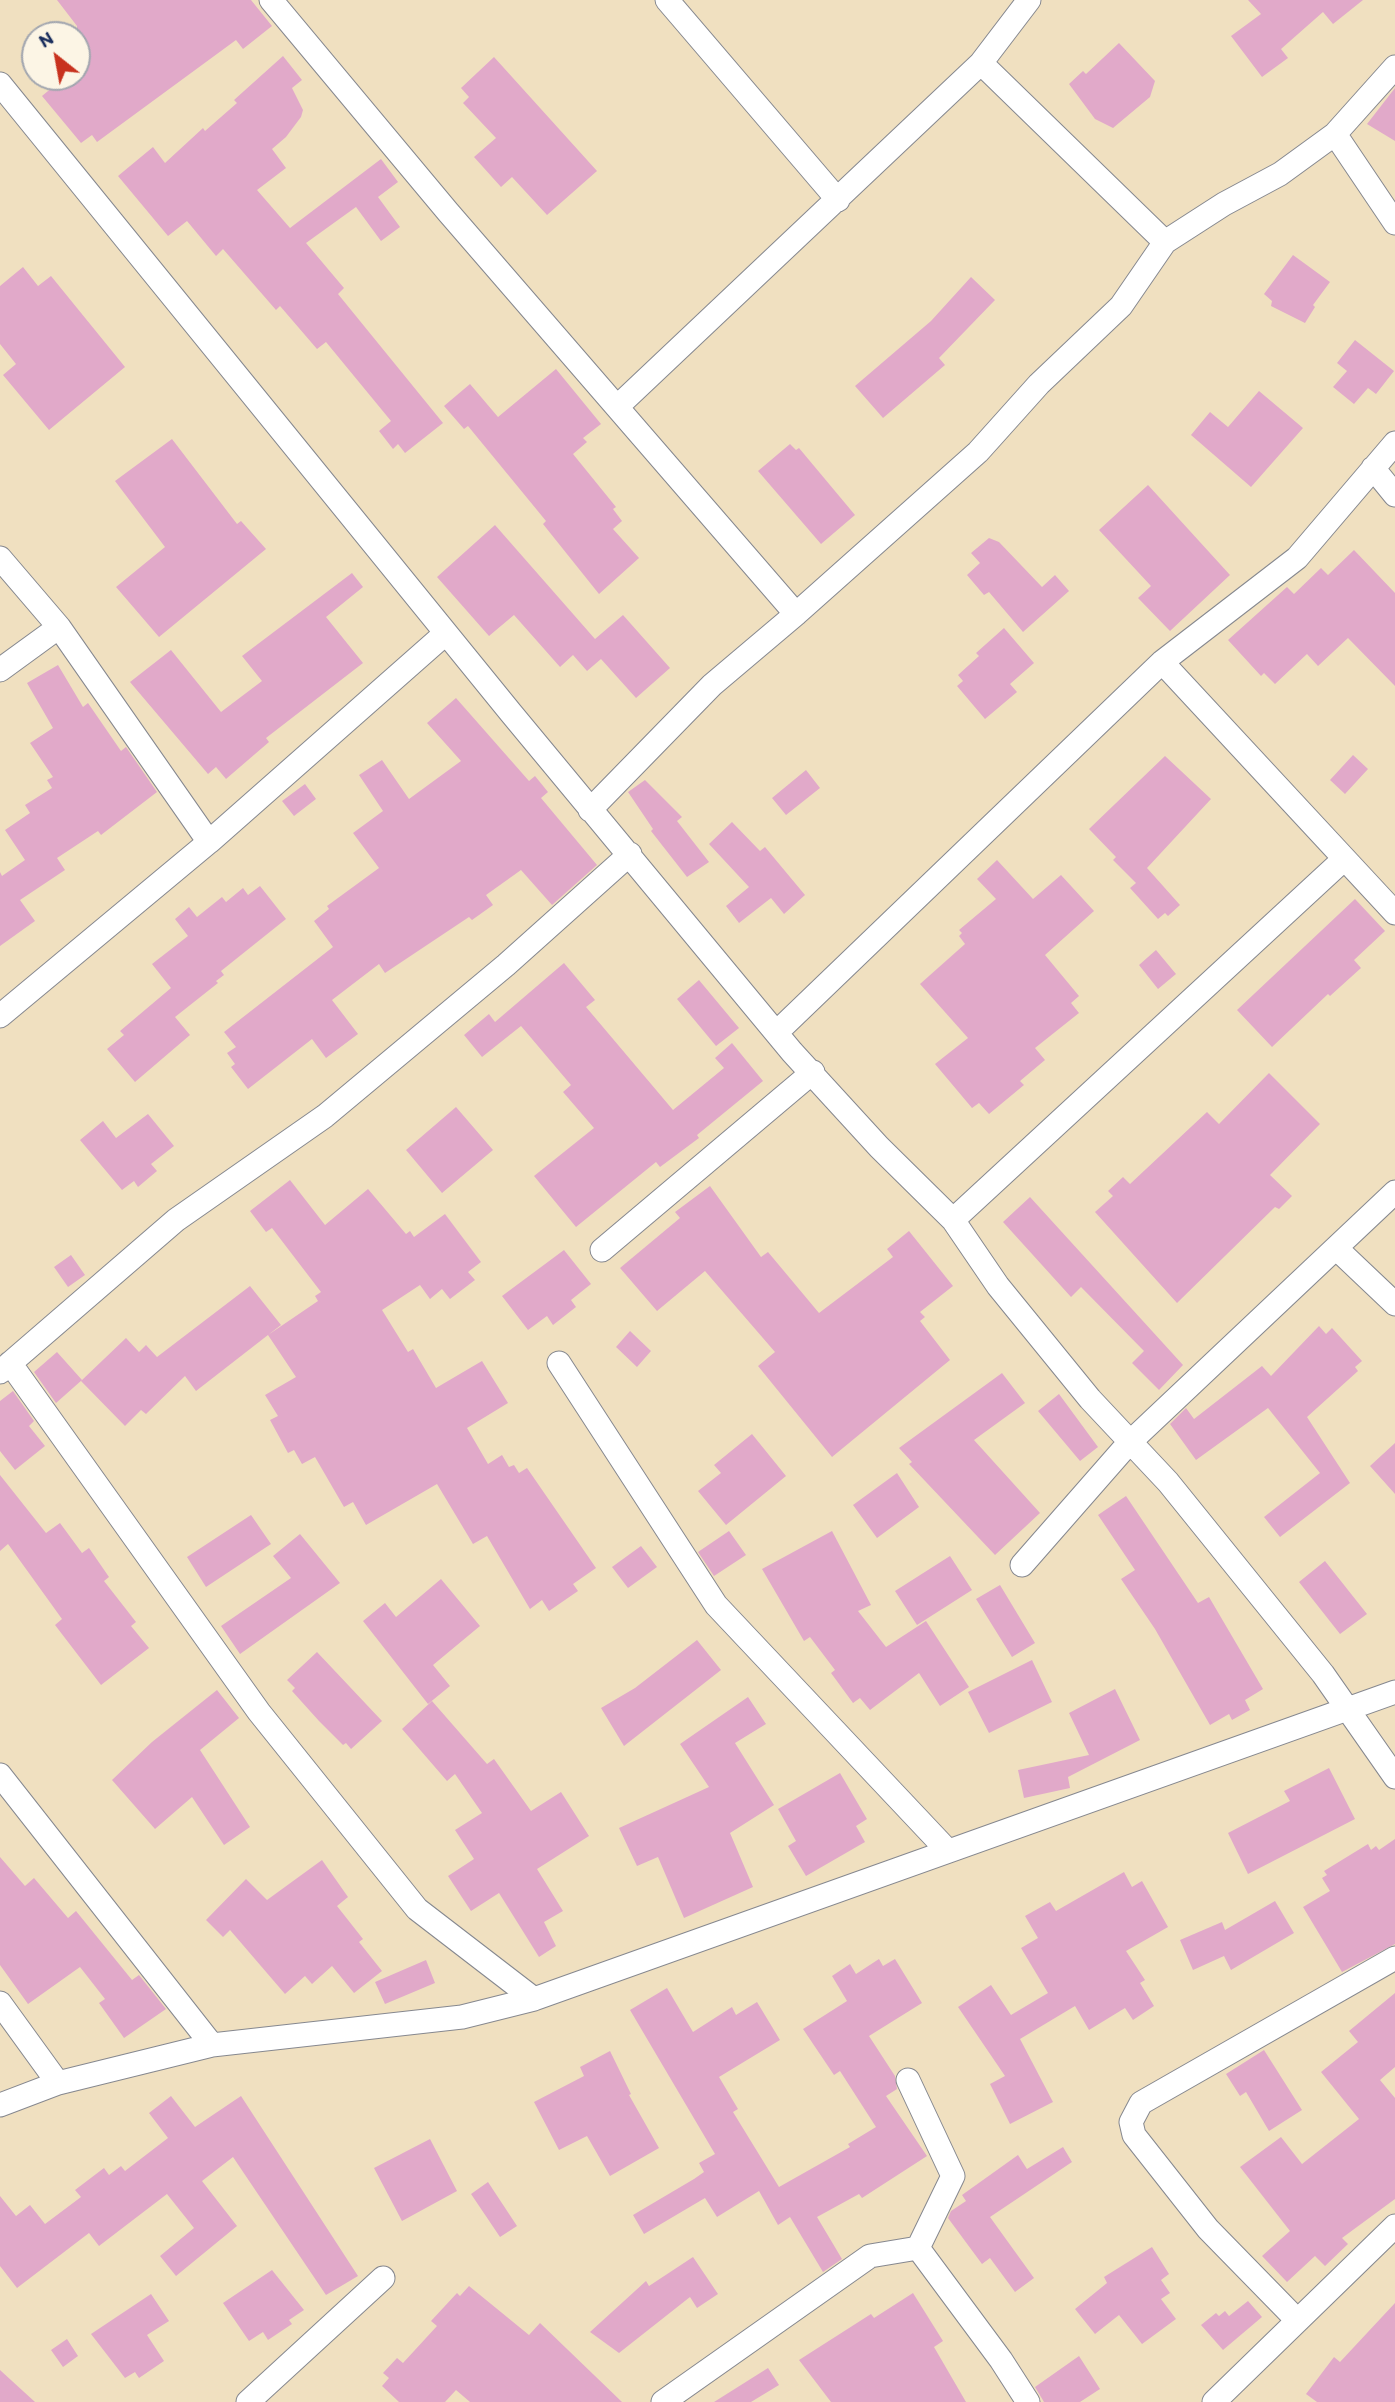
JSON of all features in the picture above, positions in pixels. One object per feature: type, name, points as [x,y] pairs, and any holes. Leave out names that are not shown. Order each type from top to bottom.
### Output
[{"type":"street","points":[[271,0],[448,212],[796,614]]},
{"type":"street","points":[[667,0],[838,200]]},
{"type":"street","points":[[618,406],[981,63],[1029,0]]},
{"type":"street","points":[[981,63],[1164,242]]},
{"type":"street","points":[[590,810],[712,685],[978,452],[1039,384],[1121,306],[1164,242],[1224,204],[1280,174],[1335,134],[1395,67]]},
{"type":"street","points":[[0,84],[590,810],[879,1147],[953,1220],[998,1286],[1128,1444],[1168,1482],[1316,1664],[1395,1777]]},
{"type":"street","points":[[1335,134],[1395,223]]},
{"type":"street","points":[[778,1032],[1162,662],[1297,558],[1395,443]]},
{"type":"street","points":[[1373,468],[1395,495]]},
{"type":"street","points":[[0,558],[59,627],[209,842]]},
{"type":"street","points":[[0,670],[59,627]]},
{"type":"street","points":[[0,1016],[209,842],[446,633]]},
{"type":"street","points":[[1162,662],[1395,913]]},
{"type":"street","points":[[534,1998],[417,1909],[258,1712],[5,1367],[176,1220],[335,1107],[506,965],[630,854]]},
{"type":"street","points":[[953,1220],[1343,860]]},
{"type":"street","points":[[602,1250],[813,1072]]},
{"type":"street","points":[[1022,1565],[1128,1444],[1395,1192]]},
{"type":"street","points":[[1336,1248],[1395,1304]]},
{"type":"street","points":[[559,1363],[716,1605],[947,1850]]},
{"type":"street","points":[[0,2105],[58,2083],[212,2045],[462,2017],[534,1998],[694,1944],[947,1850],[1395,1692]]},
{"type":"street","points":[[0,1775],[212,2045]]},
{"type":"street","points":[[1296,2319],[1208,2229],[1134,2135],[1131,2122],[1133,2113],[1141,2104],[1395,1958]]},
{"type":"street","points":[[0,2003],[58,2083]]},
{"type":"street","points":[[908,2080],[953,2176],[918,2248]]},
{"type":"street","points":[[1214,2402],[1395,2225]]},
{"type":"street","points":[[663,2402],[870,2256],[918,2248]]},
{"type":"street","points":[[918,2248],[1001,2360],[1028,2402]]},
{"type":"street","points":[[248,2402],[383,2278]]},
{"type":"building","points":[[57,0],[251,0],[272,26],[243,49],[236,40],[97,142],[92,135],[81,143],[42,96],[48,91],[91,91],[91,21],[73,21]]},
{"type":"building","points":[[1248,0],[1363,0],[1333,24],[1323,12],[1281,49],[1288,58],[1262,77],[1231,36],[1261,14]]},
{"type":"building","points":[[1119,43],[1155,81],[1150,97],[1113,128],[1095,119],[1069,84],[1083,71],[1086,74]]},
{"type":"building","points":[[283,56],[302,80],[292,88],[303,110],[286,137],[272,149],[286,168],[257,190],[290,228],[381,159],[398,182],[378,197],[400,227],[381,241],[356,207],[306,243],[344,288],[338,294],[443,423],[405,453],[398,444],[393,449],[379,431],[391,421],[326,342],[317,349],[280,306],[276,310],[223,249],[216,256],[187,221],[168,236],[118,176],[153,147],[165,163],[203,128],[205,131],[237,103],[234,100]]},
{"type":"building","points":[[494,57],[597,171],[547,215],[512,177],[501,187],[474,157],[496,138],[463,103],[469,97],[461,88]]},
{"type":"building","points":[[1395,88],[1395,141],[1367,124]]},
{"type":"building","points":[[1293,255],[1330,282],[1313,305],[1315,307],[1305,323],[1271,306],[1272,301],[1264,294]]},
{"type":"building","points":[[23,267],[38,286],[51,276],[125,367],[49,430],[3,375],[16,364],[0,344],[0,286]]},
{"type":"building","points":[[971,277],[995,300],[939,358],[945,365],[883,418],[855,386],[931,321]]},
{"type":"building","points":[[1355,340],[1394,371],[1376,394],[1368,388],[1354,404],[1333,387],[1347,371],[1337,363]]},
{"type":"building","points":[[556,369],[601,424],[583,438],[587,442],[573,454],[616,507],[613,509],[622,521],[613,529],[639,558],[599,594],[543,524],[546,521],[468,426],[464,429],[444,406],[470,384],[498,417]]},
{"type":"building","points":[[1259,391],[1303,428],[1251,487],[1191,435],[1210,412],[1228,427]]},
{"type":"building","points":[[172,439],[237,524],[241,521],[266,549],[159,637],[116,587],[165,547],[115,481]]},
{"type":"building","points":[[790,444],[796,450],[799,448],[855,515],[821,544],[758,471]]},
{"type":"building","points":[[1148,485],[1230,575],[1170,631],[1138,598],[1151,586],[1099,530]]},
{"type":"building","points":[[495,525],[595,639],[623,615],[670,668],[636,698],[601,659],[587,671],[573,655],[560,667],[514,615],[489,636],[437,577]]},
{"type":"building","points":[[989,538],[999,542],[1042,587],[1055,575],[1069,591],[1023,632],[989,592],[984,595],[967,575],[980,563],[971,553]]},
{"type":"building","points":[[1354,550],[1395,593],[1395,686],[1348,638],[1318,666],[1307,654],[1275,684],[1264,673],[1261,676],[1228,640],[1287,587],[1294,594],[1321,568],[1328,575]]},
{"type":"building","points":[[352,573],[363,587],[326,617],[363,663],[266,738],[269,742],[226,779],[216,767],[208,774],[130,682],[171,650],[221,712],[262,681],[242,656]]},
{"type":"building","points":[[1004,628],[1034,663],[1010,684],[1017,692],[985,719],[957,686],[963,681],[958,675],[979,656],[976,653]]},
{"type":"building","points":[[58,665],[83,707],[88,703],[121,751],[126,747],[157,792],[101,835],[98,831],[57,858],[65,870],[20,900],[35,921],[0,946],[0,872],[2,876],[25,860],[5,830],[30,813],[25,805],[52,788],[47,780],[53,777],[30,743],[53,728],[27,683]]},
{"type":"building","points":[[456,698],[529,781],[535,776],[548,792],[541,798],[597,865],[552,905],[521,870],[486,895],[493,905],[472,920],[469,917],[385,973],[379,964],[332,1000],[358,1034],[326,1058],[312,1039],[248,1089],[231,1067],[235,1064],[227,1053],[236,1047],[224,1032],[333,947],[314,921],[329,909],[327,906],[379,868],[353,833],[383,811],[359,775],[382,760],[409,799],[461,761],[427,723]]},
{"type":"building","points":[[1353,755],[1368,769],[1345,794],[1330,780]]},
{"type":"building","points":[[1165,756],[1211,799],[1147,868],[1180,905],[1168,916],[1165,913],[1158,919],[1130,888],[1136,883],[1113,860],[1116,857],[1089,829]]},
{"type":"building","points":[[806,770],[820,788],[786,815],[772,798]]},
{"type":"building","points":[[645,780],[682,817],[677,821],[709,862],[687,877],[651,831],[653,829],[628,792]]},
{"type":"building","points":[[305,784],[316,799],[294,816],[282,801]]},
{"type":"building","points":[[732,822],[760,851],[765,847],[805,895],[784,914],[771,898],[739,923],[726,906],[749,887],[709,844]]},
{"type":"building","points":[[997,860],[1033,899],[1061,875],[1094,911],[1045,955],[1079,996],[1071,1003],[1079,1013],[1035,1048],[1045,1060],[1020,1081],[1024,1085],[989,1114],[979,1103],[972,1108],[935,1064],[968,1038],[920,984],[965,944],[959,936],[962,933],[959,930],[996,899],[977,879]]},
{"type":"building","points":[[260,886],[286,919],[221,971],[224,975],[216,981],[218,983],[175,1017],[190,1035],[135,1082],[107,1049],[124,1035],[120,1031],[171,988],[152,964],[188,936],[175,919],[189,907],[197,917],[222,897],[226,902],[243,888],[248,895]]},
{"type":"building","points":[[1355,899],[1385,931],[1354,960],[1361,968],[1330,996],[1328,994],[1272,1047],[1237,1010]]},
{"type":"building","points":[[1156,950],[1176,974],[1158,989],[1139,965]]},
{"type":"building","points":[[564,963],[595,1000],[586,1007],[673,1110],[724,1068],[715,1058],[732,1043],[763,1081],[697,1135],[699,1138],[660,1167],[656,1162],[576,1227],[534,1176],[594,1128],[563,1092],[571,1085],[521,1026],[482,1057],[464,1035],[489,1014],[495,1022]]},
{"type":"building","points":[[699,980],[739,1028],[716,1046],[677,999]]},
{"type":"building","points":[[1269,1073],[1320,1124],[1270,1175],[1292,1196],[1279,1209],[1275,1207],[1177,1303],[1095,1212],[1113,1196],[1108,1191],[1123,1177],[1130,1184],[1207,1112],[1219,1124]]},
{"type":"building","points":[[456,1107],[493,1150],[442,1193],[406,1150]]},
{"type":"building","points":[[148,1114],[174,1146],[151,1164],[157,1171],[138,1187],[134,1181],[122,1190],[80,1140],[103,1121],[116,1138]]},
{"type":"building","points":[[290,1180],[325,1225],[368,1189],[406,1234],[410,1231],[414,1237],[445,1214],[481,1262],[468,1272],[475,1280],[450,1299],[442,1289],[430,1299],[420,1285],[382,1310],[408,1352],[413,1349],[436,1388],[482,1361],[508,1403],[467,1428],[488,1464],[502,1455],[509,1467],[514,1465],[519,1473],[527,1468],[596,1568],[573,1584],[578,1591],[549,1611],[542,1600],[530,1609],[487,1536],[473,1544],[437,1484],[366,1525],[353,1502],[344,1507],[315,1457],[302,1464],[294,1450],[288,1453],[270,1420],[278,1416],[265,1395],[296,1377],[268,1335],[318,1301],[315,1296],[321,1292],[272,1228],[266,1232],[250,1211]]},
{"type":"building","points":[[710,1186],[761,1257],[768,1252],[819,1313],[893,1257],[887,1249],[909,1231],[953,1286],[920,1312],[925,1317],[920,1321],[950,1360],[832,1457],[758,1366],[775,1352],[705,1271],[657,1311],[620,1268],[680,1218],[675,1212]]},
{"type":"building","points":[[1030,1197],[1183,1365],[1159,1390],[1132,1363],[1144,1351],[1081,1287],[1071,1297],[1003,1222]]},
{"type":"building","points":[[564,1250],[591,1284],[571,1300],[576,1307],[553,1325],[547,1316],[528,1330],[502,1296]]},
{"type":"building","points":[[71,1255],[85,1275],[68,1287],[54,1267]]},
{"type":"building","points":[[250,1286],[281,1325],[196,1391],[185,1376],[146,1414],[141,1410],[125,1426],[81,1381],[126,1338],[139,1352],[146,1345],[157,1357]]},
{"type":"building","points":[[1319,1326],[1326,1334],[1332,1328],[1362,1361],[1355,1367],[1358,1371],[1307,1417],[1350,1483],[1280,1537],[1264,1517],[1320,1473],[1268,1408],[1196,1460],[1170,1424],[1186,1408],[1194,1419],[1262,1366],[1271,1376]]},
{"type":"building","points":[[630,1331],[651,1351],[637,1367],[616,1347]]},
{"type":"building","points":[[57,1352],[82,1380],[56,1403],[34,1372]]},
{"type":"building","points":[[1002,1373],[1025,1403],[974,1440],[1040,1513],[995,1555],[909,1464],[912,1462],[899,1448]]},
{"type":"building","points":[[13,1391],[34,1421],[29,1426],[45,1446],[15,1470],[0,1451],[0,1401]]},
{"type":"building","points":[[1059,1394],[1098,1447],[1080,1461],[1038,1411]]},
{"type":"building","points":[[752,1434],[786,1476],[726,1525],[698,1491],[721,1473],[714,1465]]},
{"type":"building","points":[[1395,1443],[1395,1494],[1370,1466]]},
{"type":"building","points":[[897,1473],[919,1507],[877,1538],[853,1505]]},
{"type":"building","points":[[0,1475],[46,1533],[60,1523],[82,1553],[89,1548],[109,1577],[104,1581],[136,1622],[131,1626],[149,1648],[101,1685],[55,1625],[62,1619],[8,1544],[0,1551]]},
{"type":"building","points":[[1126,1496],[1198,1603],[1209,1597],[1263,1689],[1245,1700],[1250,1710],[1232,1720],[1229,1714],[1210,1725],[1155,1629],[1121,1579],[1135,1570],[1098,1515]]},
{"type":"building","points":[[251,1515],[271,1544],[206,1587],[187,1557]]},
{"type":"building","points":[[729,1531],[746,1555],[714,1576],[698,1552]]},
{"type":"building","points":[[832,1531],[871,1605],[858,1611],[886,1647],[926,1621],[969,1687],[940,1706],[919,1673],[870,1710],[860,1698],[853,1703],[831,1673],[835,1670],[810,1637],[804,1641],[762,1569]]},
{"type":"building","points":[[300,1534],[340,1583],[240,1654],[221,1626],[291,1578],[273,1556]]},
{"type":"building","points":[[641,1546],[657,1567],[628,1588],[612,1567]]},
{"type":"building","points":[[950,1556],[972,1590],[917,1625],[895,1591]]},
{"type":"building","points":[[1325,1561],[1367,1614],[1340,1634],[1299,1582]]},
{"type":"building","points":[[441,1579],[480,1626],[433,1665],[450,1686],[428,1704],[363,1621],[385,1603],[396,1617]]},
{"type":"building","points":[[1000,1585],[1035,1643],[1012,1657],[976,1599]]},
{"type":"building","points":[[697,1640],[721,1670],[624,1746],[601,1708],[635,1688]]},
{"type":"building","points":[[317,1652],[382,1721],[351,1749],[346,1743],[343,1745],[319,1721],[292,1691],[295,1688],[287,1680]]},
{"type":"building","points":[[1032,1660],[1052,1702],[989,1733],[968,1692]]},
{"type":"building","points":[[1115,1689],[1140,1740],[1068,1777],[1070,1788],[1024,1798],[1018,1770],[1089,1755],[1069,1713]]},
{"type":"building","points":[[217,1690],[239,1718],[200,1750],[250,1827],[224,1845],[192,1797],[155,1829],[112,1780],[152,1742]]},
{"type":"building","points":[[748,1697],[766,1724],[735,1743],[774,1805],[730,1833],[753,1887],[684,1918],[658,1857],[637,1866],[619,1828],[709,1787],[680,1744]]},
{"type":"building","points":[[432,1701],[487,1764],[494,1759],[531,1811],[561,1792],[589,1836],[537,1869],[563,1911],[544,1922],[556,1946],[539,1957],[499,1893],[471,1911],[448,1876],[474,1859],[455,1830],[482,1813],[455,1774],[447,1781],[402,1729]]},
{"type":"building","points":[[1329,1768],[1355,1819],[1248,1874],[1228,1833],[1290,1801],[1284,1791]]},
{"type":"building","points":[[840,1773],[867,1819],[856,1826],[865,1842],[806,1876],[788,1846],[796,1841],[778,1809]]},
{"type":"building","points":[[1395,1839],[1395,1944],[1342,1972],[1303,1907],[1330,1891],[1322,1878],[1327,1875],[1324,1871],[1368,1844],[1371,1850],[1376,1846],[1379,1850]]},
{"type":"building","points":[[0,1857],[25,1886],[34,1878],[68,1918],[76,1911],[132,1980],[139,1975],[166,2009],[124,2038],[99,2003],[105,1999],[80,1967],[28,2004],[0,1965]]},
{"type":"building","points":[[322,1860],[348,1897],[337,1906],[363,1939],[359,1942],[382,1971],[354,1993],[332,1966],[312,1984],[305,1976],[285,1994],[230,1930],[223,1937],[206,1920],[246,1879],[267,1900]]},
{"type":"building","points":[[1124,1872],[1132,1887],[1142,1881],[1168,1927],[1126,1951],[1145,1980],[1140,1983],[1154,2006],[1133,2020],[1125,2008],[1089,2030],[1075,2006],[1020,2039],[1053,2102],[1010,2124],[990,2084],[1005,2076],[958,2007],[991,1985],[1011,2015],[1048,1993],[1021,1948],[1038,1938],[1025,1916],[1050,1902],[1056,1911]]},
{"type":"building","points":[[1275,1901],[1294,1933],[1231,1970],[1224,1956],[1193,1970],[1180,1940],[1222,1922],[1225,1930]]},
{"type":"building","points":[[879,1959],[883,1966],[895,1959],[922,2003],[869,2036],[895,2076],[897,2089],[886,2096],[927,2156],[862,2198],[859,2194],[817,2217],[842,2259],[823,2272],[790,2217],[778,2225],[759,2191],[717,2217],[705,2198],[644,2234],[633,2215],[704,2172],[699,2163],[715,2154],[630,2010],[667,1988],[693,2032],[732,2007],[736,2015],[757,2002],[780,2040],[719,2077],[738,2109],[733,2112],[779,2187],[850,2147],[848,2144],[876,2127],[840,2071],[834,2075],[803,2029],[847,2001],[832,1976],[850,1964],[856,1974]]},
{"type":"building","points":[[426,1960],[435,1983],[385,2004],[375,1982]]},
{"type":"building","points":[[1395,1993],[1395,2067],[1380,2080],[1395,2098],[1395,2199],[1342,2238],[1348,2244],[1325,2266],[1315,2256],[1287,2282],[1262,2256],[1290,2231],[1240,2167],[1281,2137],[1302,2164],[1359,2119],[1321,2072],[1358,2042],[1349,2031]]},
{"type":"building","points":[[1264,2050],[1302,2110],[1269,2131],[1246,2092],[1240,2096],[1226,2074]]},
{"type":"building","points":[[610,2051],[631,2094],[629,2095],[659,2148],[610,2176],[587,2136],[559,2150],[534,2102],[584,2076],[580,2067]]},
{"type":"building","points":[[171,2096],[195,2127],[241,2096],[358,2276],[326,2295],[233,2157],[202,2181],[237,2226],[176,2276],[160,2256],[194,2228],[167,2194],[99,2246],[89,2233],[17,2288],[0,2266],[0,2196],[16,2216],[30,2205],[45,2224],[81,2197],[75,2190],[104,2168],[109,2175],[121,2166],[125,2171],[168,2138],[149,2113]]},
{"type":"building","points":[[430,2139],[457,2191],[402,2221],[374,2168]]},
{"type":"building","points":[[1063,2147],[1072,2162],[990,2217],[1034,2278],[1015,2292],[990,2258],[982,2264],[948,2218],[951,2211],[966,2201],[962,2195],[1018,2155],[1027,2169]]},
{"type":"building","points":[[488,2182],[517,2226],[500,2237],[471,2194]]},
{"type":"building","points":[[1152,2247],[1169,2274],[1161,2280],[1170,2293],[1161,2299],[1176,2319],[1142,2344],[1119,2315],[1095,2334],[1075,2309],[1107,2283],[1104,2277]]},
{"type":"building","points":[[693,2257],[718,2294],[697,2308],[690,2297],[619,2353],[590,2332],[646,2281],[649,2286]]},
{"type":"building","points":[[272,2270],[304,2310],[289,2320],[292,2324],[268,2340],[263,2332],[249,2341],[223,2303]]},
{"type":"building","points":[[469,2286],[529,2335],[540,2323],[622,2402],[470,2402],[456,2390],[445,2402],[399,2402],[382,2386],[389,2378],[383,2373],[397,2358],[403,2363],[437,2326],[431,2321],[457,2293],[460,2296]]},
{"type":"building","points":[[913,2293],[943,2341],[934,2347],[966,2402],[831,2402],[799,2360],[871,2314],[874,2318]]},
{"type":"building","points":[[151,2294],[169,2321],[147,2335],[164,2361],[139,2378],[135,2372],[125,2378],[91,2334]]},
{"type":"building","points":[[1248,2301],[1262,2317],[1223,2350],[1201,2325],[1216,2313],[1219,2316],[1225,2311],[1229,2316]]},
{"type":"building","points":[[1395,2303],[1395,2402],[1317,2402],[1306,2394],[1334,2357],[1340,2362]]},
{"type":"building","points":[[67,2339],[78,2356],[63,2367],[51,2350]]},
{"type":"building","points":[[1079,2356],[1100,2389],[1080,2402],[1044,2402],[1035,2387]]},
{"type":"building","points":[[768,2368],[779,2385],[751,2402],[714,2402]]},
{"type":"building","points":[[0,2370],[35,2402],[0,2402]]}]
